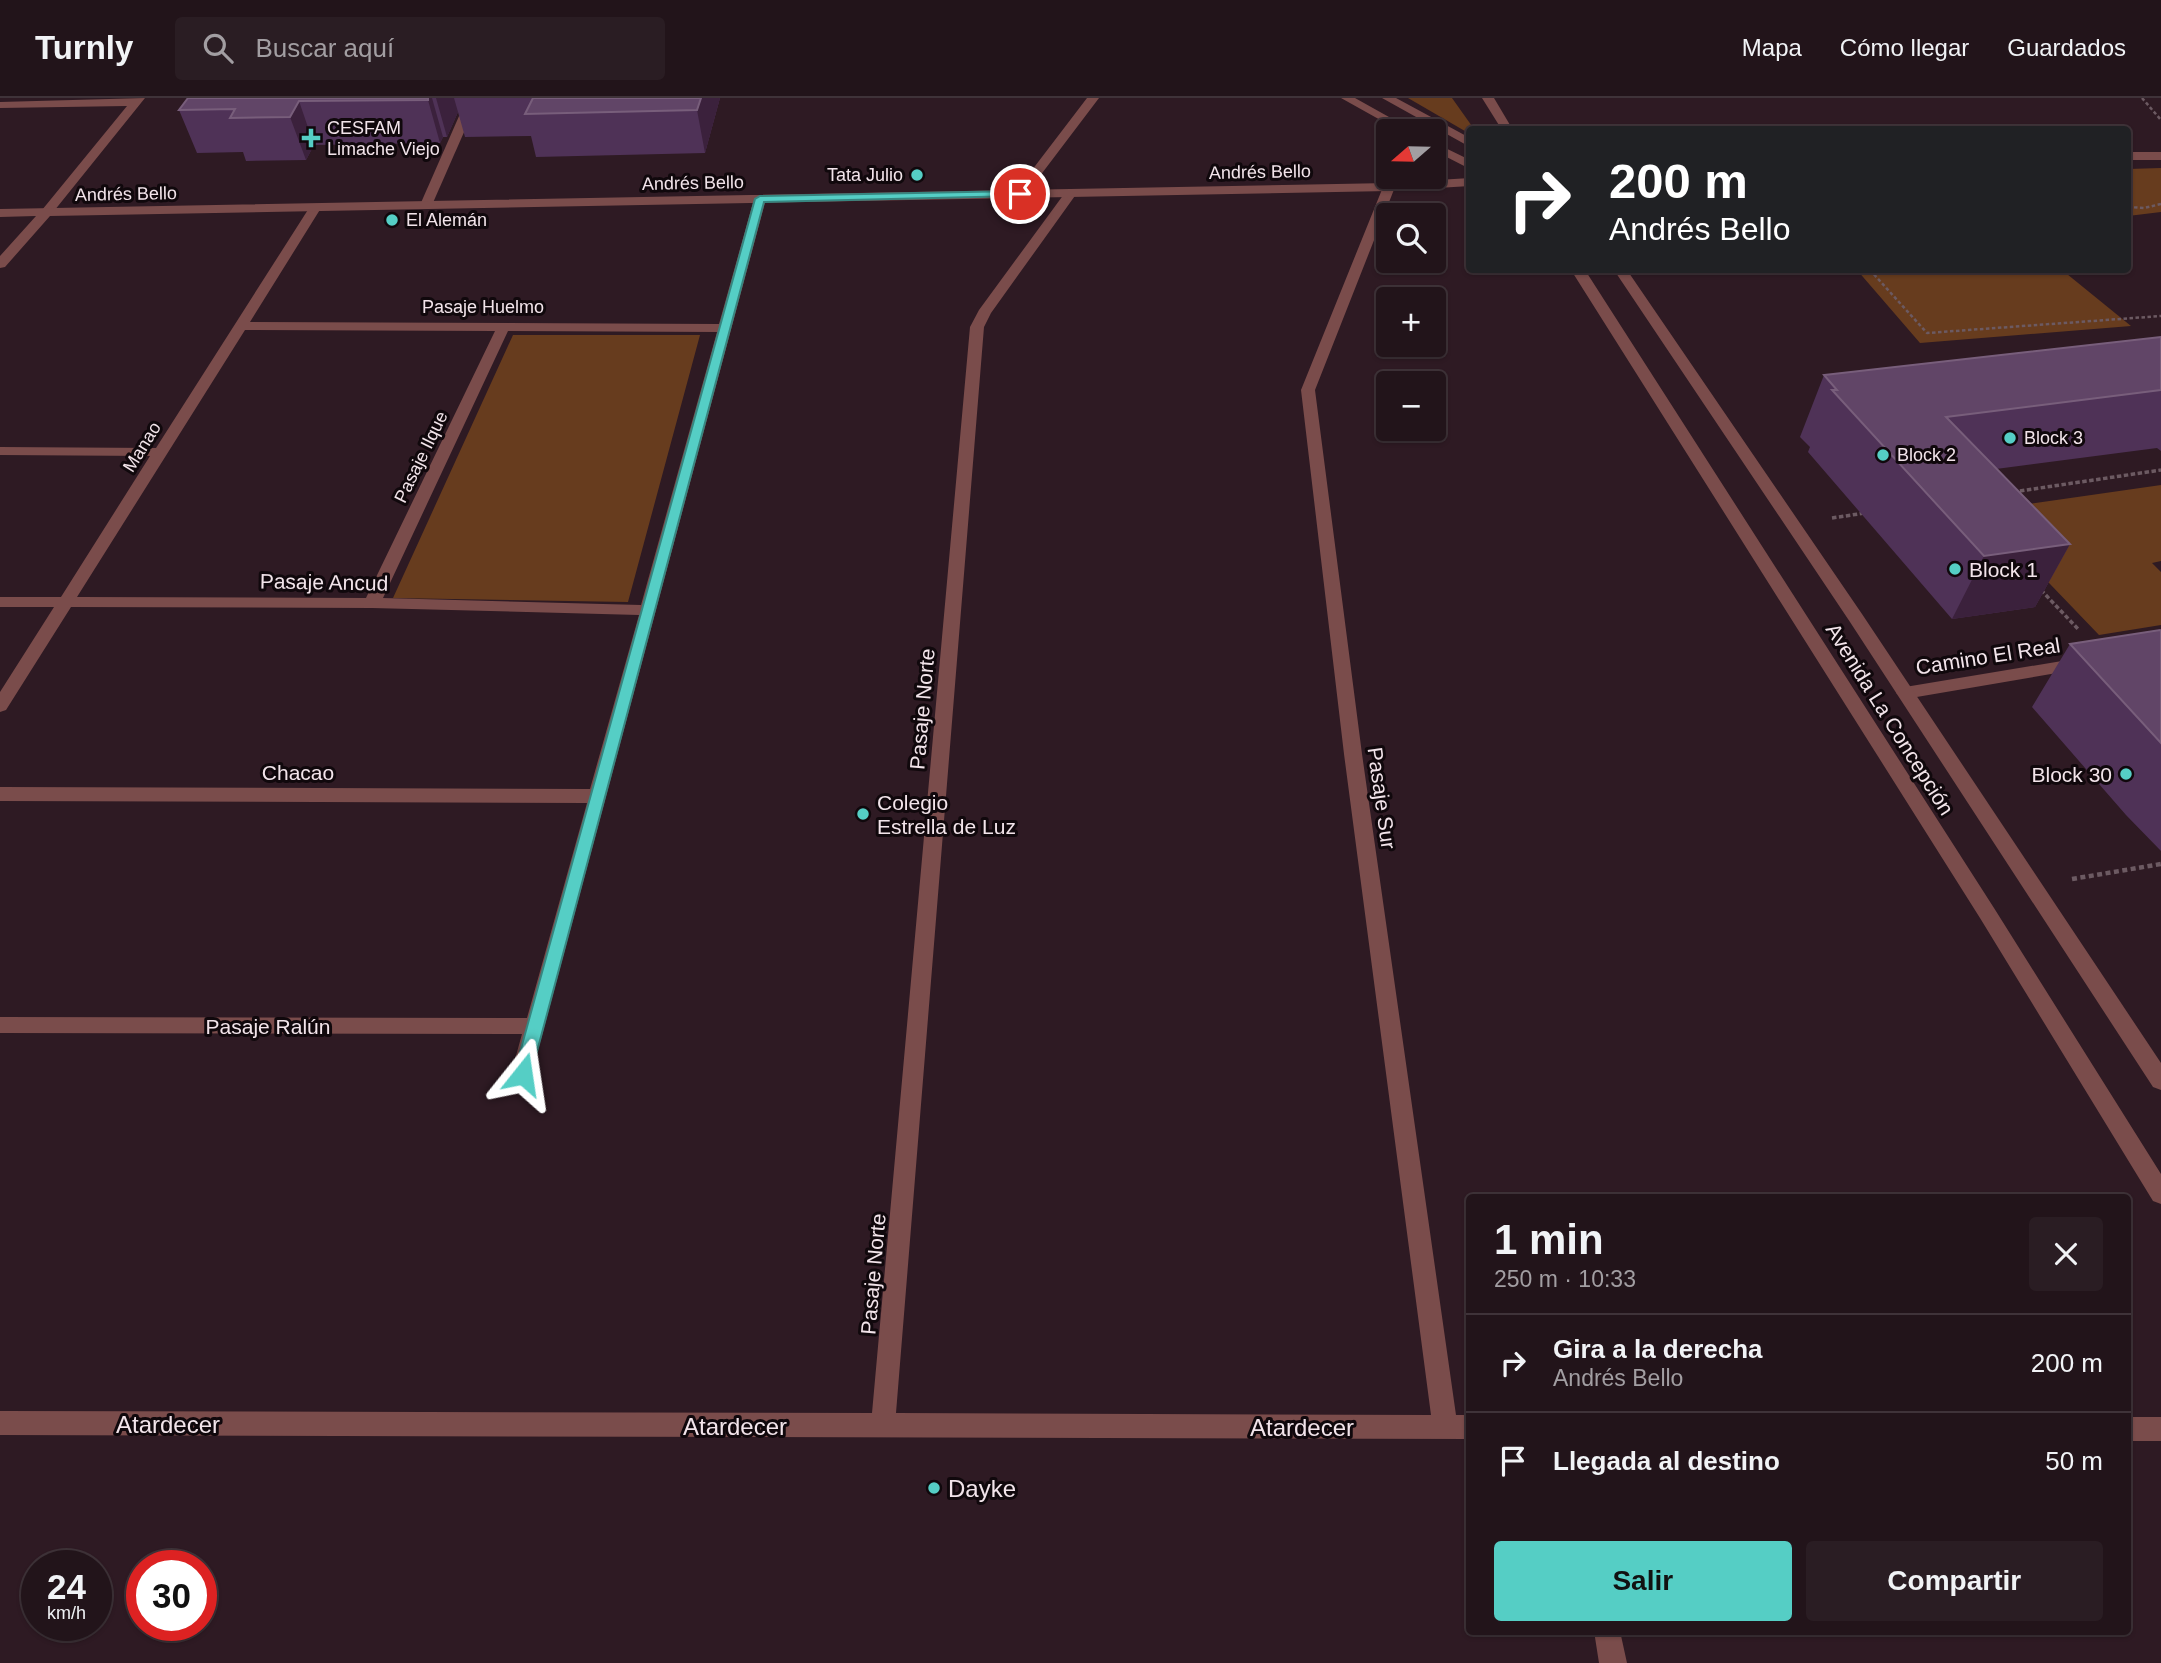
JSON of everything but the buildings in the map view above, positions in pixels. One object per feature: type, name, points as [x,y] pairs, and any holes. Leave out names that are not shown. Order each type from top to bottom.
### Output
[{"type":"street","points":[[426,205],[473,98]]},
{"type":"street","points":[[1020,194],[1093,98]]},
{"type":"street","points":[[1347,98],[1386,119]]},
{"type":"street","points":[[1388,98],[1466,141]]},
{"type":"street","points":[[1488,98],[1506,126]]},
{"type":"street","points":[[0,105],[138,100]]},
{"type":"street","points":[[0,264],[46,213],[138,100]]},
{"type":"street","points":[[1446,152],[1466,163]]},
{"type":"street","points":[[2131,156],[2161,156]]},
{"type":"street","name":"Andrés Bello","points":[[1446,183],[1466,182]]},
{"type":"street","name":"Andrés Bello","points":[[0,213],[1376,187]]},
{"type":"street","name":"Pasaje Sur","points":[[1388,189],[1308,390],[1353,754],[1458,1427]]},
{"type":"street","name":"Pasaje Norte","points":[[883,1426],[977,327],[984,313],[1071,193]]},
{"type":"street","points":[[523,1074],[760,199]]},
{"type":"street","name":"Manao","points":[[0,706],[316,208]]},
{"type":"street","name":"Avenida La Concepción","points":[[1579,273],[1987,913],[2161,1194]]},
{"type":"street","name":"Avenida La Concepción","points":[[1623,273],[2161,1081]]},
{"type":"street","name":"Pasaje Huelmo","points":[[241,326],[724,328]]},
{"type":"street","name":"Pasaje Ilque","points":[[372,603],[504,326]]},
{"type":"street","points":[[0,451],[161,452]]},
{"type":"street","name":"Pasaje Ancud","points":[[0,602],[372,603],[647,610]]},
{"type":"street","name":"Camino El Real","points":[[1905,693],[2093,662]]},
{"type":"street","name":"Chacao","points":[[0,794],[597,796]]},
{"type":"street","name":"Pasaje Ralún","points":[[0,1025],[535,1026]]},
{"type":"street","name":"Atardecer","points":[[0,1423],[1458,1427]]},
{"type":"street","points":[[2131,1429],[2161,1429]]},
{"type":"street","points":[[1608,1635],[1613,1663]]},
{"type":"path","points":[[2142,98],[2161,120]]},
{"type":"path","points":[[2131,207],[2144,208],[2161,204]]},
{"type":"path","points":[[1873,273],[1927,333],[2161,316]]},
{"type":"path","points":[[2011,493],[2161,471]]},
{"type":"path","points":[[1827,518],[1866,513]]},
{"type":"path","points":[[2039,588],[2085,636]]},
{"type":"path","points":[[2088,876],[2161,864]]},
{"type":"shaded area","points":[[1408,98],[1452,98],[1472,126],[1466,126],[1466,132]]},
{"type":"shaded area","points":[[2161,168],[2161,212],[2131,216],[2131,169]]},
{"type":"shaded area","points":[[1860,273],[2067,273],[2131,326],[1920,343]]},
{"type":"shaded area","points":[[513,335],[700,335],[628,602],[393,598]]},
{"type":"shaded area","points":[[2161,485],[2161,561],[2152,563],[2161,572],[2161,625],[2099,635],[1980,511]]},
{"type":"place","name":"CESFAM Limache Viejo","points":[[311,138]]},
{"type":"place","name":"Tata Julio","points":[[917,175]]},
{"type":"place","name":"El Alemán","points":[[392,220]]},
{"type":"place","name":"Block 3","points":[[2010,438]]},
{"type":"place","name":"Block 2","points":[[1883,455]]},
{"type":"place","name":"Block 1","points":[[1955,569]]},
{"type":"place","name":"Block 30","points":[[2126,774]]},
{"type":"place","name":"Colegio Estrella de Luz","points":[[863,814]]},
{"type":"place","name":"Dayke","points":[[934,1488]]},
{"type":"route","points":[[523,1074],[760,199],[1020,194]]}]
